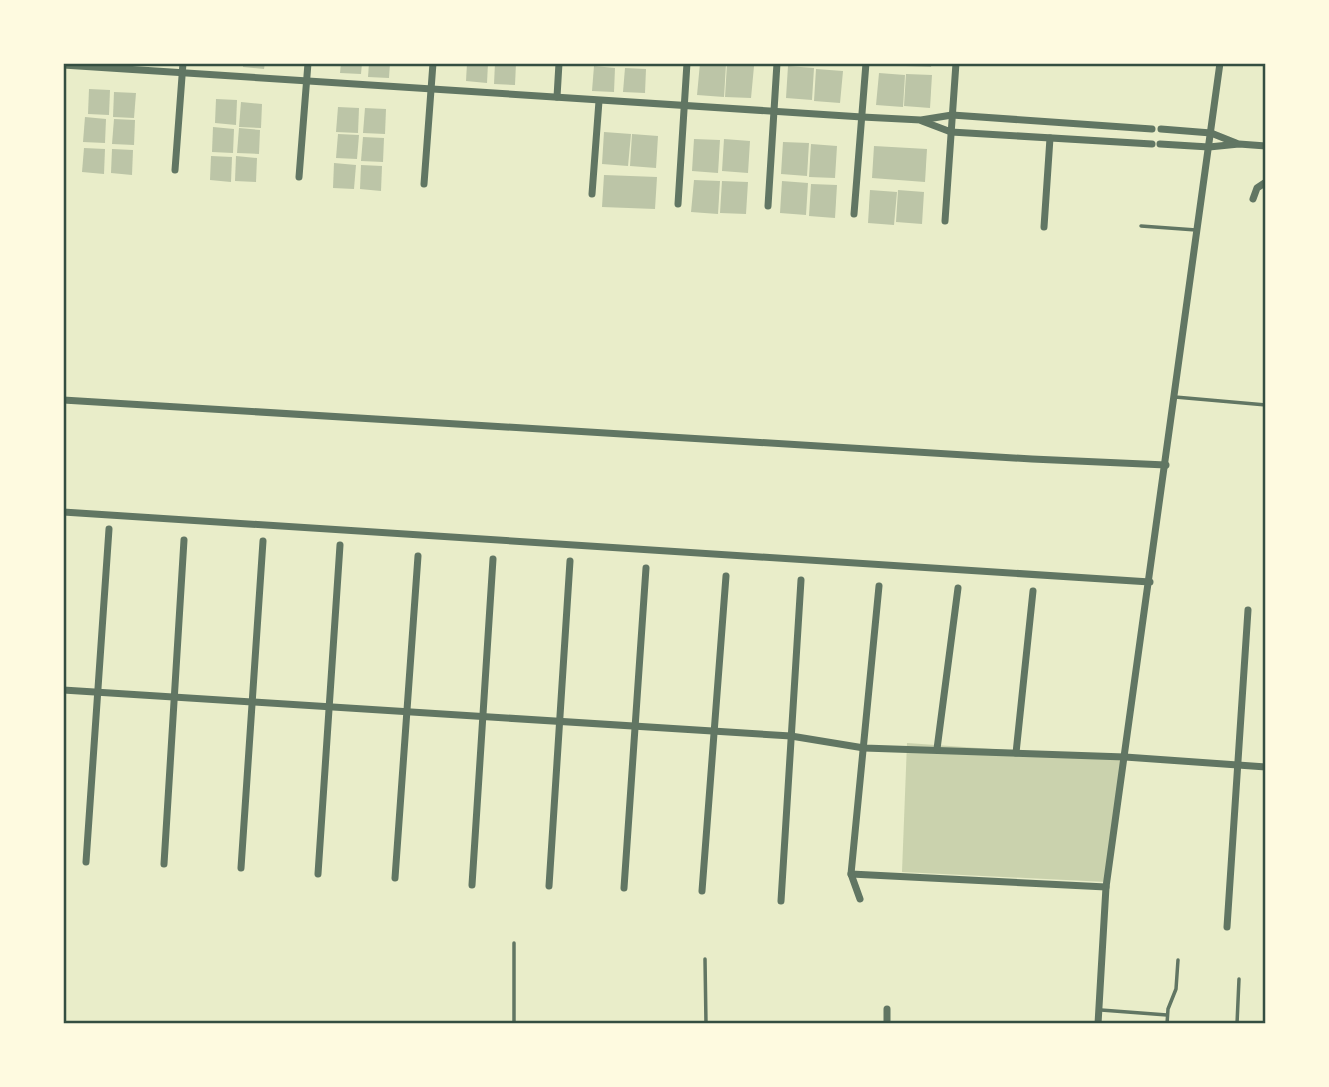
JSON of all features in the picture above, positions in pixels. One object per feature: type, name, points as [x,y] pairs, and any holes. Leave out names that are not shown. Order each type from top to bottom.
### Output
[{"type":"street","points":[[299,177],[308,63]]},
{"type":"street","points":[[424,184],[433,63]]},
{"type":"street","points":[[557,97],[559,63]]},
{"type":"street","points":[[678,204],[687,63]]},
{"type":"street","points":[[768,206],[777,63]]},
{"type":"street","points":[[854,214],[866,63]]},
{"type":"street","points":[[945,221],[956,63]]},
{"type":"street","points":[[1098,1024],[1106,887],[1220,63]]},
{"type":"street","points":[[63,65],[182,67],[307,81],[862,117],[921,120],[952,115],[1211,134],[1240,145]]},
{"type":"street","points":[[175,170],[182,67]]},
{"type":"street","points":[[592,194],[599,101]]},
{"type":"street","points":[[921,120],[951,132],[1209,147],[1266,146]]},
{"type":"street","points":[[1044,227],[1050,138]]},
{"type":"street","points":[[1253,199],[1257,188],[1266,182]]},
{"type":"street","points":[[63,400],[1166,465]]},
{"type":"street","points":[[63,512],[1150,582]]},
{"type":"street","points":[[86,862],[109,529]]},
{"type":"street","points":[[164,864],[184,540]]},
{"type":"street","points":[[242,868],[263,541]]},
{"type":"street","points":[[318,874],[340,545]]},
{"type":"street","points":[[396,878],[418,555]]},
{"type":"street","points":[[471,886],[494,559]]},
{"type":"street","points":[[549,886],[570,561]]},
{"type":"street","points":[[624,888],[646,568]]},
{"type":"street","points":[[702,891],[726,576]]},
{"type":"street","points":[[781,901],[801,580]]},
{"type":"street","points":[[860,900],[852,874],[879,586]]},
{"type":"street","points":[[937,749],[958,588]]},
{"type":"street","points":[[1016,753],[1033,590]]},
{"type":"street","points":[[1227,927],[1248,610]]},
{"type":"street","points":[[63,690],[791,736],[864,748],[1125,757],[1266,767]]},
{"type":"street","points":[[852,874],[1106,887]]},
{"type":"street","points":[[887,1009],[887,1024]]},
{"type":"lane","points":[[1141,226],[1198,230]]},
{"type":"lane","points":[[1175,397],[1266,405]]},
{"type":"lane","points":[[514,943],[514,1024]]},
{"type":"lane","points":[[705,959],[706,1024]]},
{"type":"lane","points":[[1167,1024],[1167,1015],[1176,989],[1178,960]]},
{"type":"lane","points":[[1237,1024],[1239,979]]},
{"type":"lane","points":[[1098,1010],[1167,1015]]},
{"type":"green space","points":[[907,743],[1121,758],[1106,882],[902,872]]},
{"type":"building","points":[[243,63],[265,63],[264,69],[243,67]]},
{"type":"building","points":[[341,63],[362,63],[361,74],[340,73]]},
{"type":"building","points":[[369,63],[390,63],[389,78],[368,77]]},
{"type":"building","points":[[467,63],[488,63],[487,83],[466,81]]},
{"type":"building","points":[[495,63],[516,63],[515,85],[494,84]]},
{"type":"building","points":[[700,63],[726,64],[724,97],[697,95]]},
{"type":"building","points":[[906,63],[932,63],[931,67],[905,66]]},
{"type":"building","points":[[727,64],[754,66],[751,98],[725,97]]},
{"type":"building","points":[[594,66],[615,68],[614,92],[592,91]]},
{"type":"building","points":[[788,66],[814,68],[812,100],[786,98]]},
{"type":"building","points":[[625,68],[646,69],[645,93],[623,92]]},
{"type":"building","points":[[816,69],[843,71],[840,103],[814,101]]},
{"type":"building","points":[[879,73],[905,75],[903,107],[876,105]]},
{"type":"building","points":[[906,74],[932,75],[930,108],[904,106]]},
{"type":"building","points":[[89,89],[110,90],[109,115],[88,114]]},
{"type":"building","points":[[114,92],[136,93],[134,118],[113,117]]},
{"type":"building","points":[[216,99],[237,100],[236,125],[215,123]]},
{"type":"building","points":[[241,102],[262,104],[261,128],[239,127]]},
{"type":"building","points":[[338,107],[359,108],[358,133],[336,132]]},
{"type":"building","points":[[365,108],[386,109],[385,134],[363,133]]},
{"type":"building","points":[[85,117],[106,119],[105,143],[83,142]]},
{"type":"building","points":[[114,119],[135,120],[134,145],[112,144]]},
{"type":"building","points":[[213,127],[234,129],[233,153],[212,152]]},
{"type":"building","points":[[239,128],[260,130],[259,154],[237,153]]},
{"type":"building","points":[[604,132],[631,134],[628,166],[602,164]]},
{"type":"building","points":[[338,134],[359,135],[357,159],[336,158]]},
{"type":"building","points":[[632,134],[658,136],[656,168],[630,166]]},
{"type":"building","points":[[363,137],[384,138],[383,162],[361,161]]},
{"type":"building","points":[[694,139],[720,140],[718,173],[692,171]]},
{"type":"building","points":[[724,139],[750,141],[748,173],[722,171]]},
{"type":"building","points":[[783,142],[809,143],[807,176],[781,174]]},
{"type":"building","points":[[811,144],[837,146],[835,178],[809,177]]},
{"type":"building","points":[[874,146],[927,149],[925,182],[872,178]]},
{"type":"building","points":[[84,148],[105,149],[104,174],[82,172]]},
{"type":"building","points":[[112,149],[133,150],[132,175],[111,173]]},
{"type":"building","points":[[211,156],[232,157],[231,182],[210,180]]},
{"type":"building","points":[[236,156],[257,158],[256,182],[235,181]]},
{"type":"building","points":[[334,163],[356,165],[354,189],[333,188]]},
{"type":"building","points":[[361,165],[382,166],[381,191],[360,189]]},
{"type":"building","points":[[604,175],[657,177],[655,209],[602,207]]},
{"type":"building","points":[[694,180],[720,181],[718,214],[691,212]]},
{"type":"building","points":[[722,181],[748,182],[746,214],[720,213]]},
{"type":"building","points":[[782,181],[808,183],[806,215],[780,213]]},
{"type":"building","points":[[811,184],[837,185],[835,218],[809,216]]},
{"type":"building","points":[[870,190],[897,192],[894,225],[868,223]]},
{"type":"building","points":[[898,190],[924,192],[922,224],[896,222]]}]
